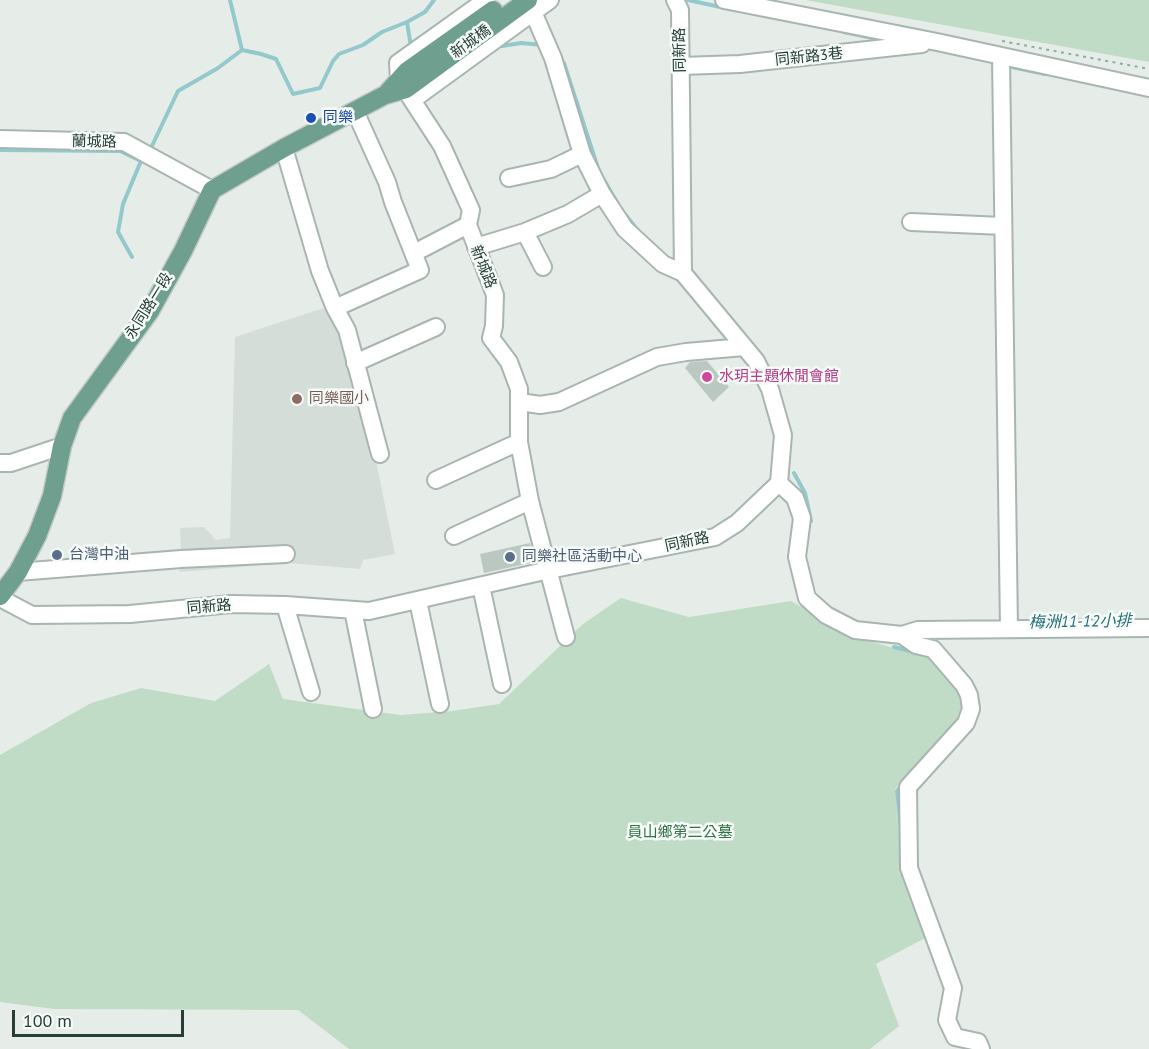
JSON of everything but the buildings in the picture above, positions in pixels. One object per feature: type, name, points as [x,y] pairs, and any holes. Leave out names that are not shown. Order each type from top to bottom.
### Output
[{"type":"main road","name":"新城橋","points":[[407,81],[507,0]]},
{"type":"main road","name":"新城橋","points":[[407,81],[531,6]]},
{"type":"main road","points":[[212,190],[407,81]]},
{"type":"main road","name":"永同路一段","points":[[0,597],[18,572],[37,536],[52,496],[62,446],[72,418],[150,311],[183,251],[212,190]]},
{"type":"street","points":[[407,81],[398,63],[486,0]]},
{"type":"street","points":[[550,0],[531,6],[553,58],[582,154],[602,194],[624,229],[663,264],[683,273],[756,361],[770,388],[783,435],[779,483],[795,498],[802,518],[797,557],[807,598],[826,615],[855,630],[902,636],[916,645],[933,649],[964,685],[969,695],[971,709],[966,723],[908,787],[909,868],[953,988],[946,1020],[955,1037],[978,1042],[981,1049]]},
{"type":"street","name":"同新路","points":[[675,0],[680,10],[683,273]]},
{"type":"street","points":[[724,0],[937,42],[1149,88]]},
{"type":"street","name":"同新路3巷","points":[[681,66],[740,64],[937,42]]},
{"type":"street","points":[[1001,57],[1009,629]]},
{"type":"street","name":"新城路","points":[[407,81],[442,146],[471,210],[468,225],[495,295],[494,326],[491,338],[509,362],[519,389],[519,442],[530,501],[566,637]]},
{"type":"street","points":[[335,308],[420,270],[387,182],[355,111]]},
{"type":"street","name":"蘭城路","points":[[0,140],[124,142],[212,190]]},
{"type":"street","points":[[284,148],[320,271],[347,330],[380,454]]},
{"type":"street","points":[[509,178],[551,169],[582,154]]},
{"type":"street","points":[[476,247],[525,232],[568,214],[602,194]]},
{"type":"street","points":[[911,222],[1003,226]]},
{"type":"street","points":[[414,253],[468,225]]},
{"type":"street","points":[[525,232],[543,267]]},
{"type":"street","points":[[355,363],[436,327]]},
{"type":"street","points":[[520,402],[540,405],[559,402],[657,357],[744,346]]},
{"type":"street","points":[[436,480],[519,442]]},
{"type":"street","points":[[0,463],[11,463],[62,446]]},
{"type":"street","name":"同新路","points":[[0,597],[32,615],[130,614],[231,604],[369,611],[549,570],[715,537],[737,523],[779,483]]},
{"type":"street","points":[[454,536],[530,501]]},
{"type":"street","points":[[18,572],[181,559],[286,554]]},
{"type":"street","points":[[481,586],[502,684]]},
{"type":"street","points":[[417,601],[440,704]]},
{"type":"street","points":[[285,605],[311,692]]},
{"type":"street","points":[[354,610],[373,709]]},
{"type":"street","points":[[902,636],[918,630],[1149,628]]},
{"type":"shaded area","name":"同樂國小","points":[[324,308],[342,328],[376,461],[395,554],[363,560],[360,569],[289,563],[179,572],[180,528],[204,527],[216,540],[230,538],[235,337]]},
{"type":"green space","points":[[805,0],[1149,0],[1149,62]]},
{"type":"green space","name":"員山鄉第二公墓","points":[[621,598],[689,617],[791,601],[854,637],[931,658],[961,692],[964,706],[960,718],[895,789],[903,871],[927,937],[876,964],[899,1026],[870,1049],[349,1049],[298,1010],[54,1009],[0,1002],[0,755],[91,703],[141,688],[215,701],[269,664],[283,699],[401,715],[499,704],[583,624]]},
{"type":"waterway","points":[[230,0],[242,50],[276,59],[293,94],[320,88],[333,61],[339,54],[363,45],[382,32],[407,22],[411,47]]},
{"type":"waterway","points":[[407,22],[425,12],[434,0]]},
{"type":"waterway","points":[[688,0],[725,8]]},
{"type":"waterway","points":[[844,32],[887,41]]},
{"type":"waterway","points":[[502,46],[521,43],[543,45]]},
{"type":"waterway","points":[[151,148],[178,91],[218,68],[242,50]]},
{"type":"waterway","points":[[564,63],[598,168]]},
{"type":"waterway","points":[[1007,66],[1045,74]]},
{"type":"waterway","points":[[0,150],[120,151],[141,161],[123,204],[118,232],[132,257]]},
{"type":"waterway","points":[[604,180],[618,204]]},
{"type":"waterway","points":[[624,213],[640,233]]},
{"type":"waterway","points":[[794,473],[805,493],[811,521]]},
{"type":"waterway","points":[[894,647],[914,652]]},
{"type":"waterway","points":[[901,827],[897,791],[902,785]]},
{"type":"place","name":"同樂","points":[[311,118]]},
{"type":"place","name":"水玥主題休閒會館","points":[[707,377]]},
{"type":"place","name":"同樂國小","points":[[297,399]]},
{"type":"place","name":"台灣中油","points":[[57,555]]},
{"type":"place","name":"同樂社區活動中心","points":[[510,557]]},
{"type":"water label","name":"梅洲11-12小排","points":[[1080,622]]}]
